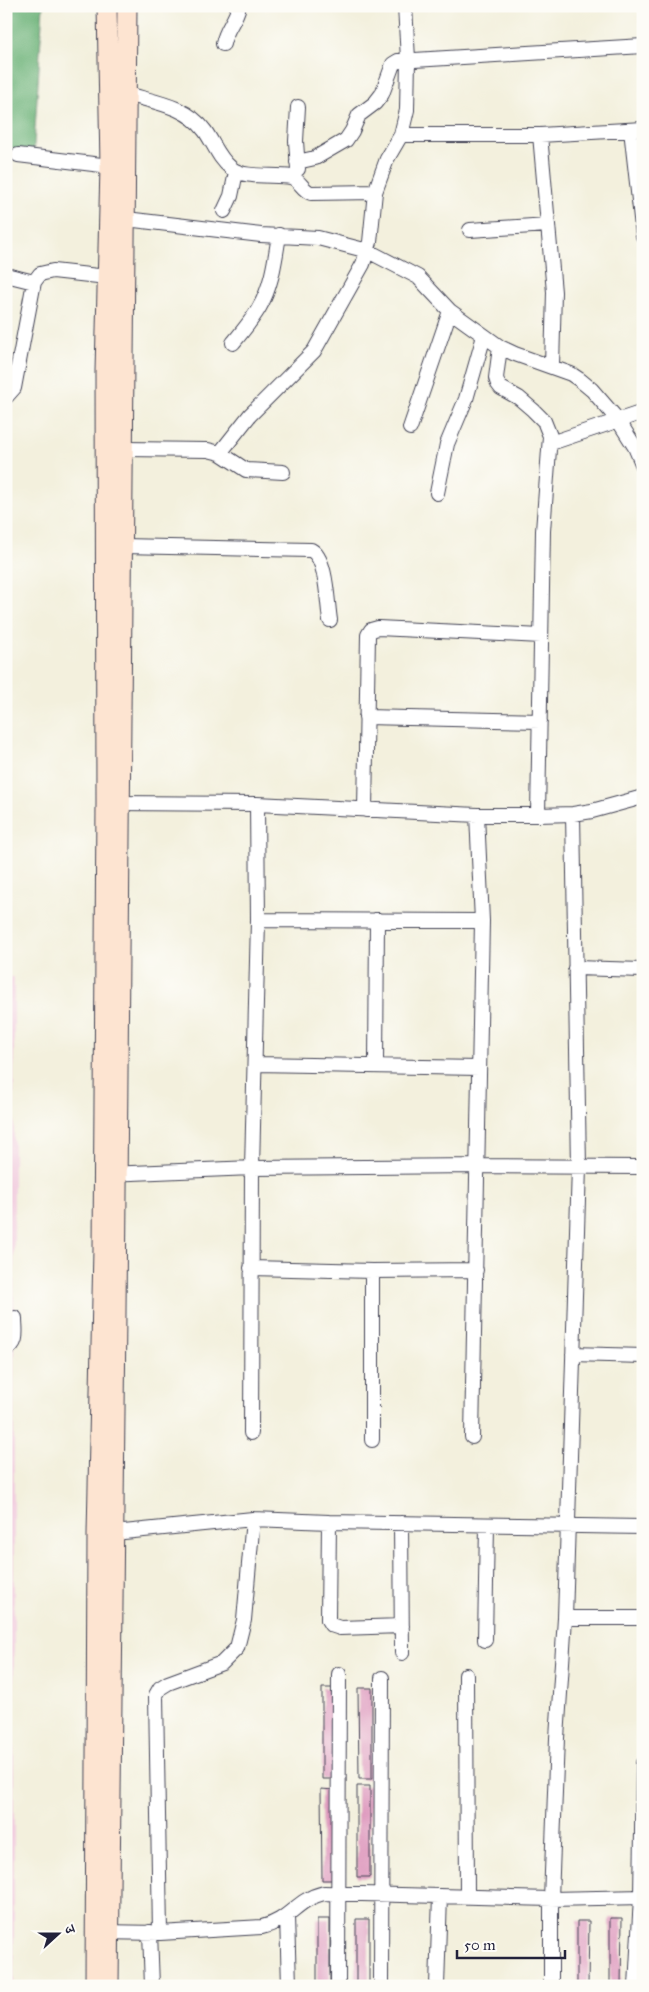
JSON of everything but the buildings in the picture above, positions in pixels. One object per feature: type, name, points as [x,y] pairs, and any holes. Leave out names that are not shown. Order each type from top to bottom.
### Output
[{"type":"street","points":[[107,6],[119,166],[126,219],[105,372],[118,459],[123,546],[114,702]]},
{"type":"street","points":[[117,278],[119,166],[127,94],[127,6]]},
{"type":"street","points":[[223,44],[226,32],[236,17],[239,6]]},
{"type":"street","points":[[220,453],[250,415],[314,351],[368,251],[375,199],[387,159],[401,135],[407,110],[408,59],[405,6]]},
{"type":"street","points":[[297,162],[315,158],[346,140],[359,115],[375,103],[382,94],[393,64],[408,59],[643,46]]},
{"type":"street","points":[[127,94],[175,108],[188,114],[196,120],[226,163],[236,172],[290,177],[311,193],[375,199]]},
{"type":"street","points":[[298,108],[298,182]]},
{"type":"street","points":[[401,135],[540,135],[637,129],[643,236]]},
{"type":"street","points":[[540,135],[554,292],[552,356]]},
{"type":"street","points":[[18,155],[119,166]]},
{"type":"street","points":[[224,211],[231,196],[236,172]]},
{"type":"street","points":[[126,219],[255,234],[318,238],[368,251],[418,277],[450,311],[500,347],[515,354],[552,356],[592,390],[618,420],[636,447],[643,466]]},
{"type":"street","points":[[470,230],[548,225]]},
{"type":"street","points":[[233,343],[259,308],[272,274],[279,235]]},
{"type":"street","points":[[6,397],[14,388],[34,282],[40,274],[53,271],[117,278]]},
{"type":"street","points":[[6,275],[34,282]]},
{"type":"street","points":[[410,428],[450,311]]},
{"type":"street","points":[[437,493],[447,444],[466,399],[484,336]]},
{"type":"street","points":[[500,347],[496,378],[498,384],[501,388],[526,404],[544,421],[551,444],[543,513],[538,815]]},
{"type":"street","points":[[551,444],[643,412]]},
{"type":"street","points":[[118,459],[208,450],[220,453],[246,470],[283,472]]},
{"type":"street","points":[[95,1986],[102,1932],[118,459]]},
{"type":"street","points":[[123,546],[311,550],[316,552],[322,564],[330,620]]},
{"type":"street","points":[[365,810],[368,635],[371,630],[378,628],[541,636]]},
{"type":"street","points":[[366,717],[540,721]]},
{"type":"street","points":[[114,803],[257,804],[477,815],[538,815],[573,814],[592,811],[643,797]]},
{"type":"street","points":[[251,1433],[250,1268],[258,920],[257,804]]},
{"type":"street","points":[[552,1986],[551,1899],[557,1738],[565,1618],[579,1167],[573,814]]},
{"type":"street","points":[[472,1437],[482,921],[477,815]]},
{"type":"street","points":[[258,920],[482,921]]},
{"type":"street","points":[[376,1066],[377,920]]},
{"type":"street","points":[[575,968],[643,970]]},
{"type":"street","points":[[255,1064],[479,1068]]},
{"type":"street","points":[[110,1174],[252,1168],[478,1166],[643,1168]]},
{"type":"street","points":[[250,1268],[372,1271],[476,1270]]},
{"type":"street","points":[[372,1271],[372,1440]]},
{"type":"street","points":[[6,1350],[13,1346],[15,1341],[15,1318]]},
{"type":"street","points":[[573,1354],[643,1356]]},
{"type":"street","points":[[105,1534],[253,1518],[329,1522],[643,1527]]},
{"type":"street","points":[[152,1986],[155,1932],[156,1695],[160,1688],[168,1683],[222,1663],[237,1648],[244,1620],[253,1518]]},
{"type":"street","points":[[329,1522],[327,1612],[331,1625],[340,1628],[402,1626]]},
{"type":"street","points":[[401,1523],[402,1653]]},
{"type":"street","points":[[485,1640],[487,1525]]},
{"type":"street","points":[[565,1618],[643,1618]]},
{"type":"street","points":[[338,1986],[339,1674]]},
{"type":"street","points":[[466,1675],[467,1896]]},
{"type":"street","points":[[381,1986],[382,1678]]},
{"type":"street","points":[[636,1986],[642,1897],[643,1763]]},
{"type":"street","points":[[102,1932],[155,1932],[262,1927],[275,1924],[287,1916],[300,1902],[310,1896],[324,1893],[551,1899],[642,1897]]},
{"type":"street","points":[[437,1986],[440,1896]]},
{"type":"street","points":[[287,1916],[289,1986]]},
{"type":"street","points":[[102,1932],[109,1986]]},
{"type":"shaded area","points":[[6,977],[14,977],[14,1986],[6,1986]]},
{"type":"green space","points":[[6,6],[43,6],[33,160],[6,144]]}]
